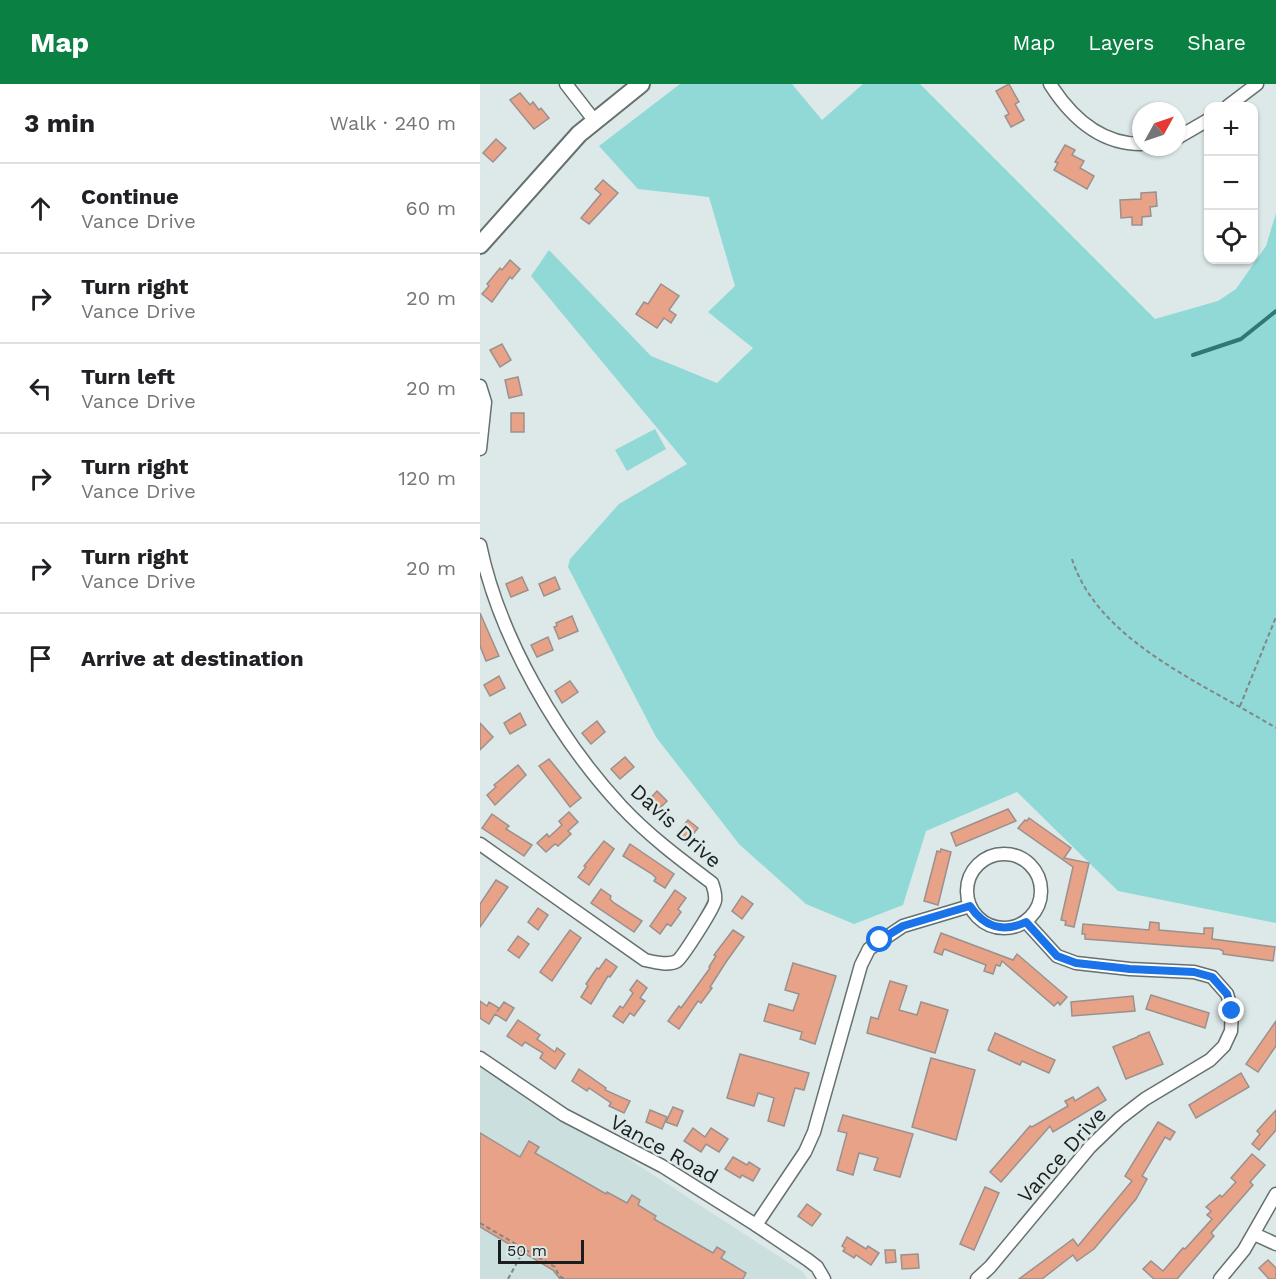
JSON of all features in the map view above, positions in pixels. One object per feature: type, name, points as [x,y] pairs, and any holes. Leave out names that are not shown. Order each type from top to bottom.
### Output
[{"type":"main road","points":[[480,245],[543,173],[594,120],[642,84]]},
{"type":"street","points":[[566,84],[594,120]]},
{"type":"street","points":[[1050,84],[1076,118],[1097,132],[1132,144]]},
{"type":"street","points":[[1233,102],[1257,84]]},
{"type":"street","points":[[1186,133],[1204,123]]},
{"type":"street","points":[[480,386],[485,402],[480,449]]},
{"type":"street","name":"Davis Drive","points":[[480,545],[486,572],[530,679],[561,729],[622,807],[661,843],[711,883],[715,890],[716,903],[682,957],[672,963],[655,963],[645,960],[480,844]]},
{"type":"street","points":[[1011,854],[1023,859],[1032,866],[1039,877],[1042,888],[1041,900],[1036,911],[1026,922],[1016,927],[994,927],[976,915],[970,906],[967,895],[971,874],[978,864],[994,856],[1011,854]]},
{"type":"street","points":[[756,1225],[806,1152],[814,1132],[861,964],[869,949],[903,926],[970,906]]},
{"type":"street","name":"Vance Drive","points":[[977,1279],[990,1267],[1097,1140],[1145,1099],[1210,1060],[1224,1046],[1231,1031],[1232,1011],[1227,994],[1212,977],[1194,972],[1130,969],[1076,963],[1057,956],[1026,922]]},
{"type":"street","name":"Vance Road","points":[[480,1058],[564,1115],[662,1166],[756,1225],[808,1260],[824,1279]]},
{"type":"street","points":[[1220,1279],[1244,1250],[1276,1194]]},
{"type":"street","points":[[1254,1234],[1276,1244]]},
{"type":"path","points":[[1072,559],[1079,579],[1093,600],[1126,635],[1147,652],[1276,728]]},
{"type":"path","points":[[1240,706],[1276,617]]},
{"type":"path","points":[[480,1223],[555,1267],[559,1276],[564,1279]]},
{"type":"path","points":[[508,1279],[525,1250]]},
{"type":"shaded area","points":[[680,84],[792,84],[822,120],[863,84],[920,84],[1155,319],[1218,301],[1236,289],[1253,264],[1258,264],[1258,257],[1266,246],[1276,213],[1276,923],[1118,891],[1017,792],[926,831],[903,905],[854,924],[806,904],[739,844],[656,737],[568,567],[570,559],[619,504],[687,464],[531,276],[549,250],[651,356],[717,383],[753,348],[708,312],[735,286],[709,197],[638,189],[599,146]]},
{"type":"shaded area","points":[[655,429],[666,449],[627,471],[615,450]]},
{"type":"shaded area","points":[[480,1063],[803,1272],[807,1279],[480,1279]]},
{"type":"building","points":[[1009,84],[1019,102],[1015,104],[1024,120],[1011,127],[1005,116],[1009,114],[996,91]]},
{"type":"building","points":[[520,93],[530,105],[533,102],[549,118],[534,129],[510,100]]},
{"type":"building","points":[[496,139],[506,148],[493,162],[483,153]]},
{"type":"building","points":[[1065,145],[1075,150],[1072,155],[1084,161],[1080,168],[1094,176],[1087,189],[1054,170],[1058,163],[1055,162]]},
{"type":"building","points":[[603,180],[618,193],[589,224],[581,218],[601,194],[595,189]]},
{"type":"building","points":[[1156,192],[1157,206],[1150,207],[1151,216],[1142,217],[1142,225],[1132,225],[1132,217],[1121,218],[1120,200],[1141,199],[1141,193]]},
{"type":"building","points":[[510,260],[520,269],[512,279],[510,277],[492,302],[482,294],[500,268],[502,270]]},
{"type":"building","points":[[661,284],[679,296],[669,310],[676,315],[671,323],[664,318],[657,328],[636,314],[644,302],[648,304]]},
{"type":"building","points":[[502,344],[511,360],[500,367],[490,350]]},
{"type":"building","points":[[518,377],[522,395],[509,398],[505,380]]},
{"type":"building","points":[[511,413],[524,413],[524,432],[511,432]]},
{"type":"building","points":[[522,577],[528,590],[511,597],[506,584]]},
{"type":"building","points":[[555,577],[560,589],[544,596],[539,584]]},
{"type":"building","points":[[480,613],[499,656],[486,661],[480,646]]},
{"type":"building","points":[[572,616],[578,631],[559,639],[554,627],[557,626],[556,623]]},
{"type":"building","points":[[548,637],[553,650],[537,657],[531,645]]},
{"type":"building","points":[[499,676],[505,688],[490,696],[484,685]]},
{"type":"building","points":[[570,681],[578,692],[562,703],[555,691]]},
{"type":"building","points":[[520,713],[526,725],[510,734],[504,723]]},
{"type":"building","points":[[597,721],[605,732],[591,744],[582,733]]},
{"type":"building","points":[[480,723],[493,737],[480,750]]},
{"type":"building","points":[[625,757],[634,767],[620,779],[611,769]]},
{"type":"building","points":[[549,759],[581,798],[570,807],[539,766]]},
{"type":"building","points":[[518,765],[526,775],[495,805],[487,795],[496,787],[494,785]]},
{"type":"building","points":[[657,791],[667,801],[654,814],[644,805]]},
{"type":"building","points":[[1008,809],[1016,821],[956,846],[951,833]]},
{"type":"building","points":[[569,812],[578,822],[568,831],[571,834],[558,846],[555,844],[546,852],[537,843],[547,834],[549,837],[562,825],[559,821]]},
{"type":"building","points":[[492,814],[509,826],[506,829],[532,845],[524,856],[482,828]]},
{"type":"building","points":[[1029,818],[1071,848],[1064,858],[1089,863],[1074,927],[1065,925],[1066,921],[1061,920],[1073,867],[1018,828]]},
{"type":"building","points":[[688,820],[698,828],[686,843],[676,834]]},
{"type":"building","points":[[604,841],[614,849],[589,885],[578,877]]},
{"type":"building","points":[[630,844],[674,874],[665,888],[654,881],[656,878],[652,874],[623,856]]},
{"type":"building","points":[[941,849],[951,852],[938,905],[924,901],[937,851],[940,852]]},
{"type":"building","points":[[496,880],[508,887],[480,927],[480,904]]},
{"type":"building","points":[[601,889],[611,896],[610,899],[614,903],[642,921],[634,932],[591,903]]},
{"type":"building","points":[[675,890],[686,898],[678,909],[681,912],[671,926],[667,924],[660,934],[650,926]]},
{"type":"building","points":[[742,896],[753,904],[742,919],[732,911]]},
{"type":"building","points":[[538,908],[548,915],[538,930],[528,922]]},
{"type":"building","points":[[1150,922],[1159,923],[1159,930],[1204,934],[1204,928],[1213,928],[1212,939],[1275,947],[1273,961],[1223,954],[1223,951],[1219,949],[1085,939],[1085,934],[1082,934],[1083,924],[1149,930]]},
{"type":"building","points":[[570,930],[581,938],[552,981],[540,972]]},
{"type":"building","points":[[733,930],[744,937],[710,987],[712,988],[701,1003],[698,1001],[679,1029],[668,1021],[679,1006],[681,1008],[710,968],[716,956],[714,955]]},
{"type":"building","points":[[941,933],[1013,960],[1017,954],[1067,997],[1060,1005],[1058,1002],[1054,1006],[1002,961],[1000,966],[996,965],[993,974],[984,971],[986,965],[944,949],[942,955],[934,952]]},
{"type":"building","points":[[518,936],[529,944],[519,958],[508,950]]},
{"type":"building","points":[[606,959],[617,967],[610,977],[608,976],[591,1004],[581,997],[588,986],[586,984]]},
{"type":"building","points":[[793,963],[836,976],[815,1044],[800,1039],[802,1032],[764,1021],[769,1004],[793,1011],[799,994],[785,990]]},
{"type":"building","points":[[637,980],[647,988],[640,998],[645,1001],[634,1016],[630,1013],[623,1023],[613,1016],[620,1006],[623,1008],[633,993],[630,990]]},
{"type":"building","points":[[890,981],[907,986],[899,1010],[917,1015],[921,1002],[948,1010],[935,1053],[867,1033],[871,1017],[878,1019]]},
{"type":"building","points":[[1151,995],[1209,1013],[1205,1028],[1146,1009]]},
{"type":"building","points":[[1133,996],[1135,1011],[1072,1016],[1071,1002]]},
{"type":"building","points":[[480,1001],[487,1006],[489,1002],[499,1008],[497,1012],[504,1002],[514,1008],[506,1021],[495,1014],[489,1024],[480,1018]]},
{"type":"building","points":[[518,1020],[540,1035],[537,1039],[555,1052],[557,1048],[565,1054],[555,1069],[540,1058],[543,1053],[525,1042],[522,1046],[507,1036]]},
{"type":"building","points":[[1276,1021],[1276,1046],[1258,1072],[1246,1064]]},
{"type":"building","points":[[1149,1032],[1163,1064],[1126,1079],[1113,1047]]},
{"type":"building","points":[[995,1033],[1055,1060],[1049,1073],[1022,1061],[1020,1065],[988,1050]]},
{"type":"building","points":[[740,1054],[809,1073],[804,1090],[795,1088],[784,1126],[768,1121],[774,1098],[758,1093],[754,1106],[727,1098]]},
{"type":"building","points":[[931,1058],[975,1070],[956,1140],[912,1127]]},
{"type":"building","points":[[579,1069],[606,1088],[605,1090],[630,1101],[624,1113],[609,1106],[611,1103],[589,1088],[587,1091],[572,1081]]},
{"type":"building","points":[[1241,1073],[1249,1087],[1196,1118],[1189,1105]]},
{"type":"building","points":[[1098,1087],[1106,1100],[1053,1132],[1050,1126],[1001,1182],[990,1172],[1030,1126],[1032,1127],[1068,1106],[1065,1101],[1073,1097],[1075,1101]]},
{"type":"building","points":[[673,1107],[683,1111],[677,1126],[666,1122]]},
{"type":"building","points":[[650,1110],[667,1117],[662,1129],[646,1122]]},
{"type":"building","points":[[1276,1110],[1276,1130],[1259,1150],[1252,1144],[1260,1134],[1257,1131]]},
{"type":"building","points":[[843,1115],[913,1134],[900,1177],[874,1170],[878,1158],[859,1153],[853,1175],[837,1170],[847,1133],[838,1131]]},
{"type":"building","points":[[1158,1122],[1175,1132],[1170,1140],[1165,1137],[1142,1176],[1147,1179],[1136,1199],[1094,1249],[1077,1261],[1073,1255],[1042,1279],[1019,1279],[1073,1239],[1078,1246],[1132,1181],[1125,1176]]},
{"type":"building","points":[[693,1128],[705,1137],[711,1128],[728,1139],[719,1152],[706,1144],[701,1152],[684,1141]]},
{"type":"building","points":[[480,1133],[520,1157],[529,1141],[539,1147],[535,1153],[606,1194],[607,1192],[627,1203],[632,1195],[640,1200],[638,1205],[656,1216],[654,1219],[713,1253],[717,1247],[725,1252],[721,1258],[746,1273],[743,1279],[560,1279],[553,1270],[480,1227]]},
{"type":"building","points":[[1252,1154],[1265,1165],[1250,1182],[1253,1185],[1211,1233],[1214,1236],[1177,1279],[1154,1279],[1143,1269],[1151,1261],[1163,1271],[1183,1248],[1185,1249],[1212,1219],[1207,1215],[1211,1211],[1206,1207],[1220,1195],[1222,1197],[1236,1182],[1231,1178]]},
{"type":"building","points":[[733,1157],[747,1165],[749,1162],[760,1169],[753,1181],[742,1175],[740,1178],[725,1169]]},
{"type":"building","points":[[985,1187],[999,1193],[974,1250],[960,1244]]},
{"type":"building","points":[[807,1204],[821,1214],[812,1226],[798,1216]]},
{"type":"building","points":[[847,1237],[866,1249],[868,1246],[879,1253],[871,1265],[856,1255],[854,1258],[843,1251],[845,1248],[842,1246]]},
{"type":"building","points":[[885,1250],[895,1250],[896,1262],[886,1263]]},
{"type":"building","points":[[918,1254],[919,1268],[902,1269],[901,1255]]},
{"type":"building","points":[[1268,1260],[1276,1268],[1276,1279],[1269,1279],[1259,1268]]},
{"type":"waterway","points":[[1193,355],[1241,339],[1276,311]]},
{"type":"route","points":[[880,940],[903,926],[970,906],[976,915],[994,927],[1016,927],[1026,922],[1057,956],[1076,963],[1130,969],[1194,972],[1212,977],[1227,994],[1232,1011]]}]
